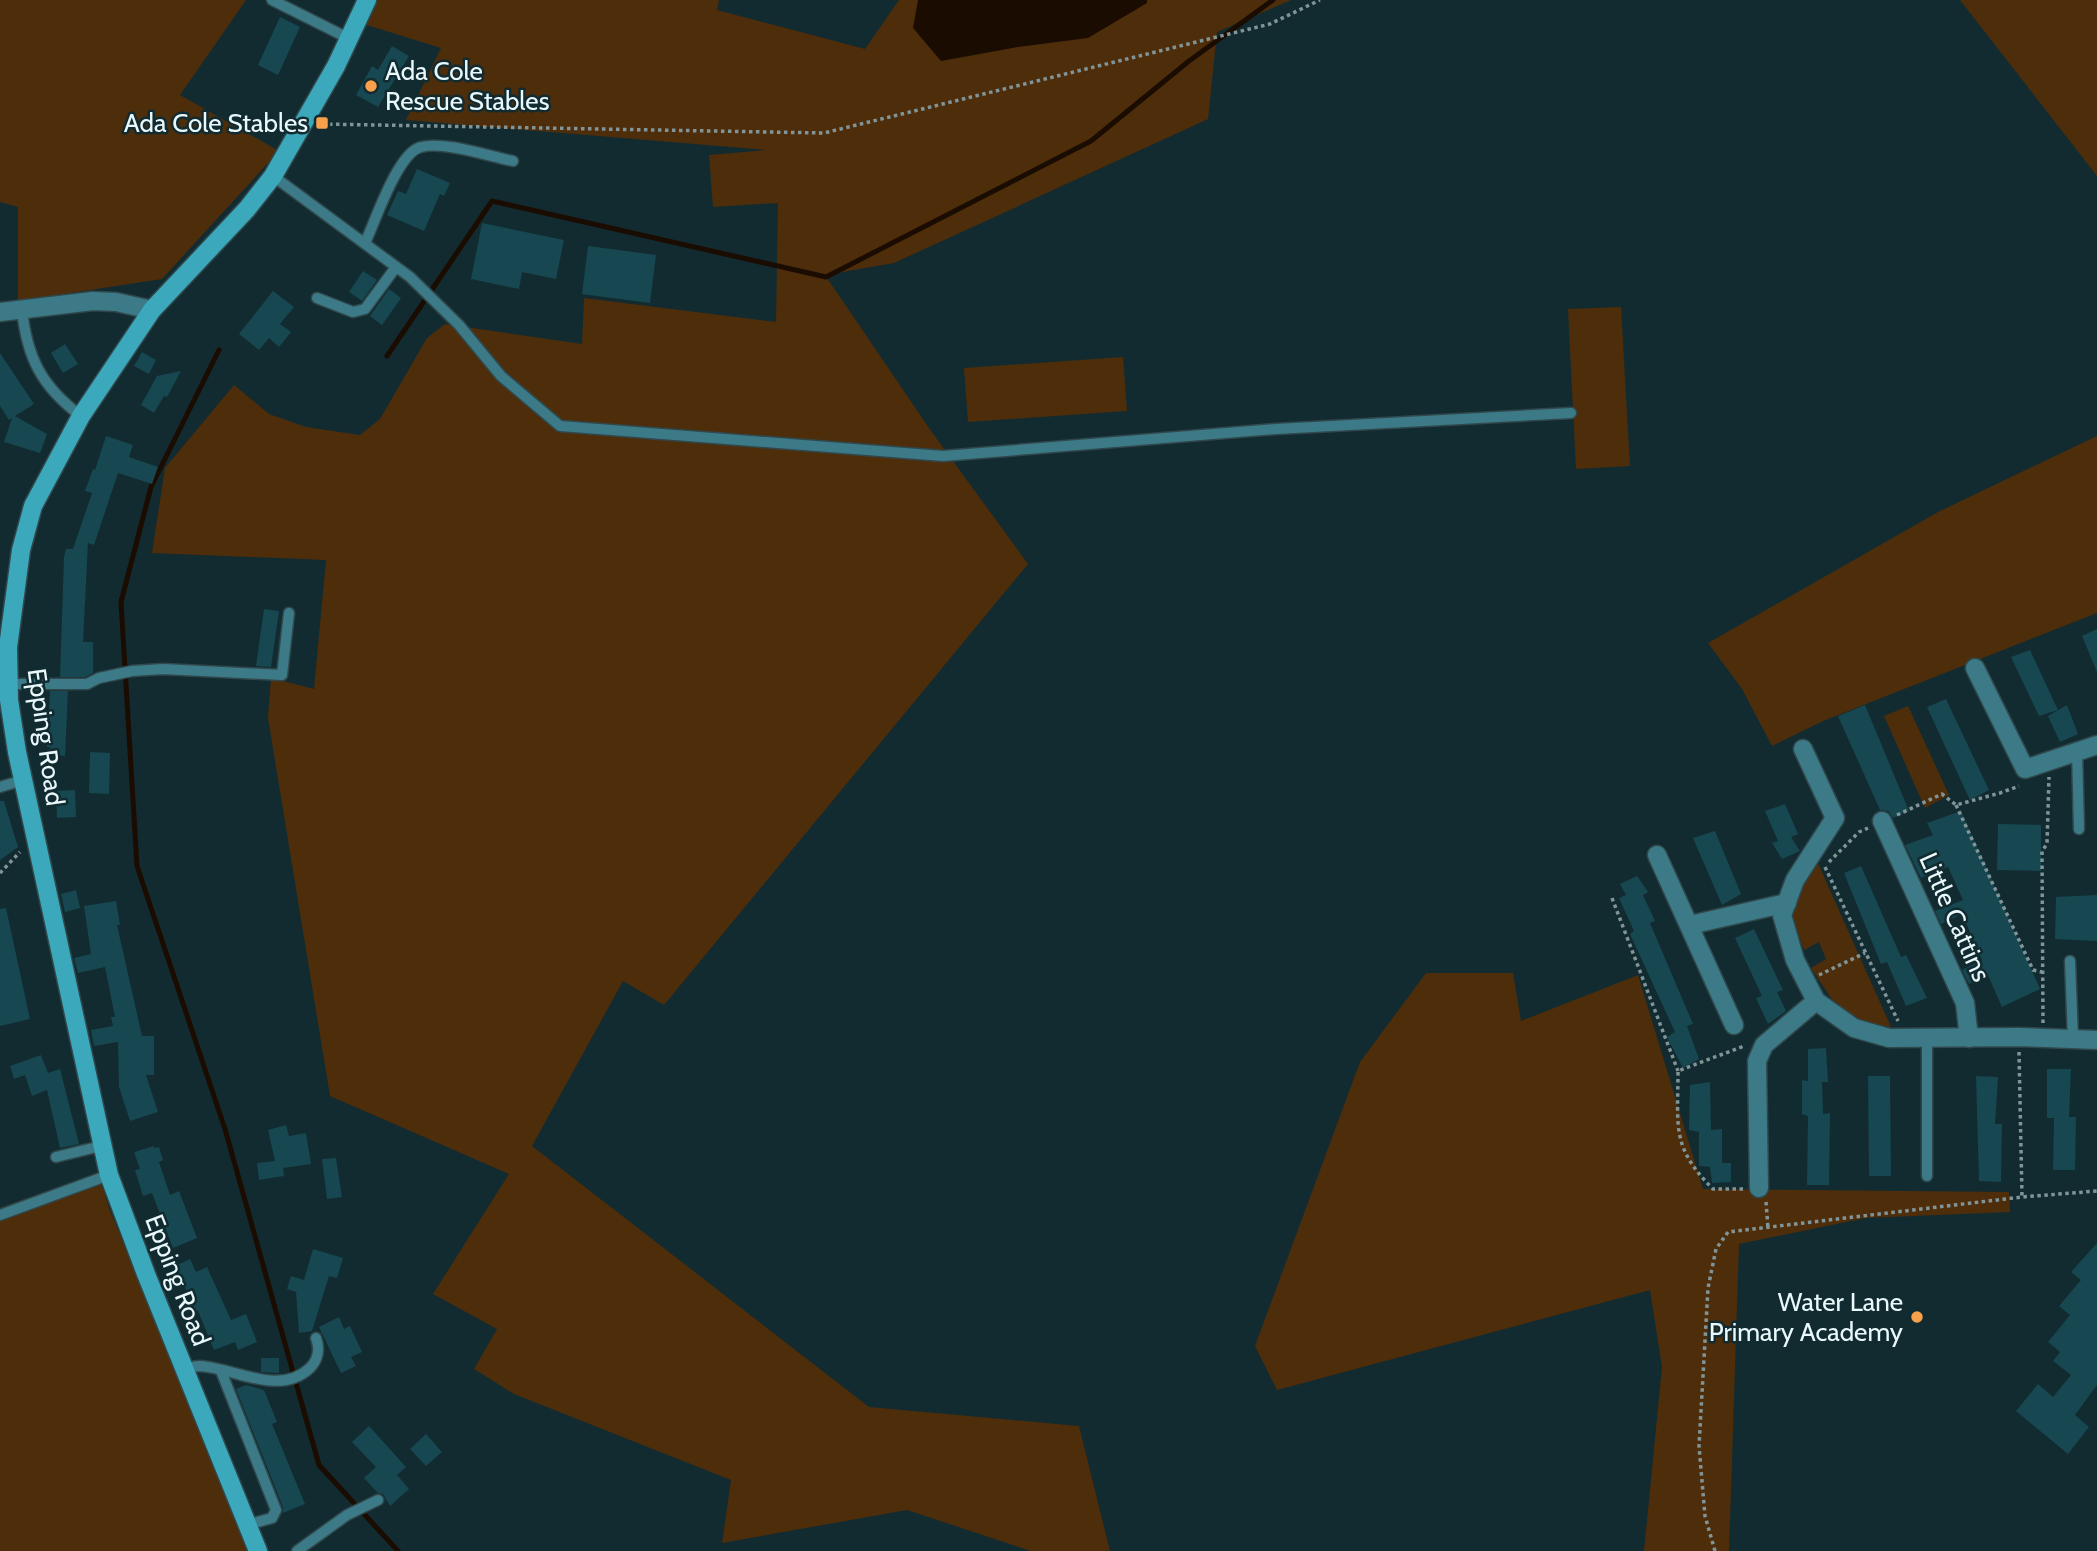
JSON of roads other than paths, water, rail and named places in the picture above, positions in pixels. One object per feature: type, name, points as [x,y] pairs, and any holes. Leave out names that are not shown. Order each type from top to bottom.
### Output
[{"type":"main road","name":"Epping Road","points":[[254,1550],[247,1525],[109,1175],[101,1146],[23,780],[9,700],[8,647],[20,550],[33,506],[81,416],[152,310],[247,209],[273,176],[350,39],[366,0]]},
{"type":"street","points":[[0,312],[93,301],[116,302],[152,310]]},
{"type":"street","points":[[1975,668],[2025,769],[2097,746]]},
{"type":"street","points":[[1804,749],[1835,818],[1795,880],[1782,915],[1796,960],[1816,1001],[1854,1028],[1889,1038],[2019,1037],[2097,1040]]},
{"type":"street","name":"Little Cattins","points":[[1882,821],[1965,1003],[1969,1038]]},
{"type":"street","points":[[1657,855],[1734,1025]]},
{"type":"street","points":[[1690,925],[1787,903]]},
{"type":"street","points":[[1763,1195],[1757,1061],[1764,1045],[1816,1001]]},
{"type":"lane","points":[[272,0],[350,39]]},
{"type":"lane","points":[[365,243],[401,164],[412,151],[421,147],[442,146],[513,161]]},
{"type":"lane","points":[[273,176],[396,267],[459,325],[501,376],[560,426],[943,456],[1276,429],[1571,413]]},
{"type":"lane","points":[[317,298],[359,312],[365,309],[396,267]]},
{"type":"lane","points":[[22,310],[24,332],[38,371],[55,395],[81,416]]},
{"type":"lane","points":[[9,684],[87,684],[99,678],[163,669],[282,675],[289,613]]},
{"type":"lane","points":[[2077,751],[2079,829]]},
{"type":"lane","points":[[0,787],[23,780]]},
{"type":"lane","points":[[2070,961],[2073,1039]]},
{"type":"lane","points":[[1927,1039],[1927,1176]]},
{"type":"lane","points":[[56,1157],[101,1146]]},
{"type":"lane","points":[[0,1215],[109,1175]]},
{"type":"lane","points":[[184,1368],[200,1366],[271,1380],[300,1376],[316,1361],[319,1346],[316,1338]]},
{"type":"lane","points":[[221,1371],[276,1510],[272,1518],[247,1525]]},
{"type":"lane","points":[[297,1551],[347,1515],[377,1500]]},
{"type":"waterway","points":[[387,356],[492,201],[826,277],[1091,141],[1189,61],[1273,0]]},
{"type":"waterway","points":[[219,350],[151,487],[121,602],[137,866],[225,1129],[319,1465],[398,1551]]},
{"type":"place","name":"Ada Cole Rescue Stables","points":[[371,86]]},
{"type":"place","name":"Ada Cole Stables","points":[[322,123]]},
{"type":"place","name":"Water Lane Primary Academy","points":[[1917,1317]]}]
